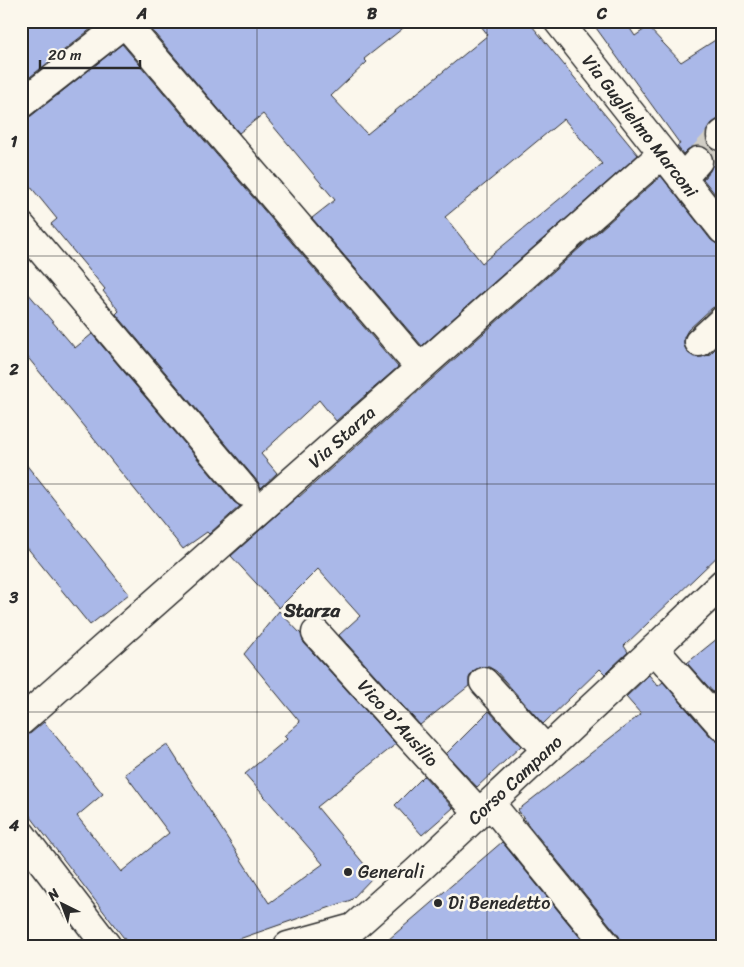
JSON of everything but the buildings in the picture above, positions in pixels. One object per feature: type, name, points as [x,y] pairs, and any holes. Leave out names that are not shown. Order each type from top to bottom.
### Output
[{"type":"street","name":"Via Guglielmo Marconi","points":[[558,21],[662,154],[690,170],[723,230]]},
{"type":"street","points":[[21,104],[125,22],[420,368]]},
{"type":"street","name":"Via Starza","points":[[21,722],[662,154]]},
{"type":"street","points":[[21,226],[246,492]]},
{"type":"street","points":[[699,342],[723,320]]},
{"type":"street","name":"Corso Campano","points":[[288,946],[346,937],[723,583]]},
{"type":"street","name":"Vico D'Ausilio","points":[[316,633],[485,808],[607,946]]},
{"type":"street","points":[[654,649],[723,727]]},
{"type":"street","points":[[484,682],[546,750]]},
{"type":"street","points":[[21,834],[107,946]]},
{"type":"tunnel","points":[[698,161],[721,136]]},
{"type":"place","name":"Generali","points":[[348,872]]},
{"type":"place","name":"Di Benedetto","points":[[438,903]]},
{"type":"district","name":"Starza","points":[[312,610]]}]
